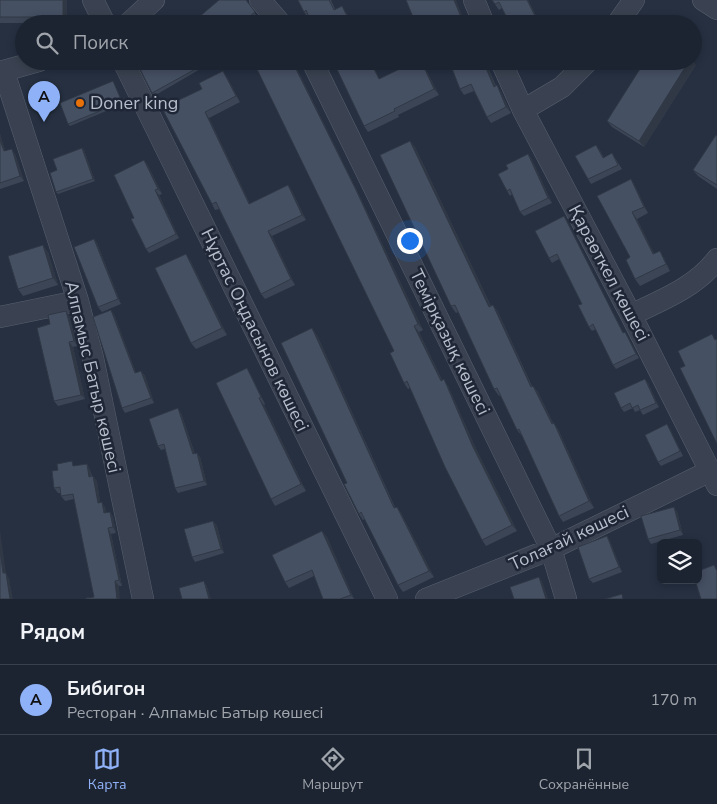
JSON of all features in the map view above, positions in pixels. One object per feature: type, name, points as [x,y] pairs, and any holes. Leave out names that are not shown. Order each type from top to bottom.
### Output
[{"type":"street","points":[[93,0],[100,15]]},
{"type":"street","points":[[138,15],[154,0]]},
{"type":"street","points":[[260,0],[272,15]]},
{"type":"street","points":[[474,0],[480,15]]},
{"type":"street","points":[[623,15],[634,0]]},
{"type":"street","points":[[703,0],[717,9]]},
{"type":"street","points":[[2,72],[15,68]]},
{"type":"street","name":"Нұртас Оңдасынов көшесі","points":[[127,70],[387,599]]},
{"type":"street","name":"Темірқазық көшесі","points":[[316,70],[551,549],[566,599]]},
{"type":"street","name":"Қараөткел көшесі","points":[[505,70],[523,110],[631,314],[713,478]]},
{"type":"street","points":[[523,110],[562,87],[579,70]]},
{"type":"street","name":"Алпамыс Батыр көшесі","points":[[2,72],[78,301],[93,358],[143,599]]},
{"type":"street","points":[[631,314],[683,290],[710,269],[717,259]]},
{"type":"street","points":[[0,318],[78,301]]},
{"type":"street","name":"Толағай көшесі","points":[[426,599],[551,549],[713,478]]},
{"type":"building","points":[[0,0],[63,0],[63,15],[15,15],[15,17],[0,17]]},
{"type":"building","points":[[219,0],[246,0],[255,12],[251,15],[201,15]]},
{"type":"building","points":[[298,0],[329,0],[334,10],[342,6],[346,15],[308,15],[306,10],[304,12]]},
{"type":"building","points":[[406,0],[454,0],[460,15],[412,15]]},
{"type":"building","points":[[492,0],[527,0],[534,15],[506,15],[499,2],[495,4]]},
{"type":"building","points":[[140,70],[194,70],[152,93]]},
{"type":"building","points":[[257,70],[296,70],[356,190],[418,324],[414,326],[441,381],[444,379],[473,447],[512,525],[482,540],[445,467],[407,381],[404,383],[390,353],[394,351]]},
{"type":"building","points":[[337,70],[374,70],[379,79],[398,70],[425,70],[434,89],[364,126]]},
{"type":"building","points":[[453,70],[487,70],[494,87],[497,85],[506,107],[487,117],[471,84],[460,89]]},
{"type":"building","points":[[639,70],[683,70],[639,141],[607,121]]},
{"type":"building","points":[[223,71],[236,96],[205,112],[249,204],[288,185],[302,215],[268,231],[291,279],[261,294],[216,202],[212,204],[162,108],[202,89],[199,83]]},
{"type":"building","points":[[113,81],[122,102],[68,124],[60,103]]},
{"type":"building","points":[[717,136],[717,185],[693,170]]},
{"type":"building","points":[[0,140],[4,151],[12,149],[20,176],[0,183]]},
{"type":"building","points":[[410,141],[489,307],[493,305],[531,387],[533,386],[552,424],[554,423],[589,501],[559,516],[519,429],[517,430],[497,388],[494,389],[455,305],[451,306],[380,155]]},
{"type":"building","points":[[596,145],[603,158],[612,153],[618,165],[588,179],[575,156]]},
{"type":"building","points":[[82,148],[93,179],[56,192],[50,173],[57,170],[53,159]]},
{"type":"building","points":[[528,154],[548,198],[520,212],[510,189],[507,191],[498,174],[508,169],[506,165]]},
{"type":"building","points":[[144,160],[158,189],[155,190],[176,234],[146,249],[131,219],[134,218],[114,175]]},
{"type":"building","points":[[631,179],[644,207],[632,212],[653,254],[660,251],[666,264],[635,279],[626,260],[630,257],[597,196]]},
{"type":"building","points":[[564,216],[623,333],[625,332],[636,354],[613,365],[593,324],[589,327],[578,305],[582,304],[557,254],[549,258],[535,231]]},
{"type":"building","points":[[94,239],[118,299],[98,307],[74,247]]},
{"type":"building","points":[[43,245],[53,278],[18,289],[8,256]]},
{"type":"building","points":[[186,254],[222,328],[191,343],[155,268]]},
{"type":"building","points":[[111,310],[135,373],[141,371],[151,398],[122,408],[93,317]]},
{"type":"building","points":[[66,311],[74,341],[69,342],[81,395],[54,401],[37,328],[50,324],[48,315]]},
{"type":"building","points":[[312,328],[394,508],[397,507],[429,571],[398,585],[361,512],[359,514],[344,484],[347,483],[281,343]]},
{"type":"building","points":[[712,334],[715,340],[717,339],[717,444],[680,368],[685,366],[678,351]]},
{"type":"building","points":[[247,368],[261,397],[259,398],[301,484],[271,499],[216,383]]},
{"type":"building","points":[[645,379],[656,403],[640,410],[638,405],[632,408],[630,403],[621,408],[614,393]]},
{"type":"building","points":[[178,408],[193,454],[197,453],[204,481],[175,488],[164,444],[158,446],[149,419]]},
{"type":"building","points":[[667,424],[680,451],[658,462],[645,435]]},
{"type":"building","points":[[72,461],[73,466],[87,464],[89,477],[93,476],[98,503],[102,502],[104,513],[110,512],[113,527],[108,528],[119,580],[115,581],[117,599],[86,599],[94,597],[73,494],[61,496],[60,487],[54,488],[52,471],[58,470],[57,464]]},
{"type":"building","points":[[674,507],[680,530],[648,539],[641,516]]},
{"type":"building","points":[[213,521],[221,549],[192,557],[184,529]]},
{"type":"building","points":[[322,531],[351,595],[340,599],[323,599],[312,570],[285,582],[272,555]]},
{"type":"building","points":[[607,536],[619,567],[589,579],[578,547]]},
{"type":"building","points":[[0,550],[3,573],[6,573],[10,599],[0,599]]},
{"type":"building","points":[[714,565],[717,571],[717,599],[701,599],[696,584],[702,584],[702,570]]},
{"type":"building","points":[[539,577],[546,599],[514,599],[510,587]]},
{"type":"building","points":[[204,581],[209,599],[182,599],[179,588]]},
{"type":"building","points":[[622,594],[623,599],[605,599]]},
{"type":"place","name":"Doner king","points":[[80,103]]},
{"type":"place","name":"Бибигон","points":[[44,122]]}]
